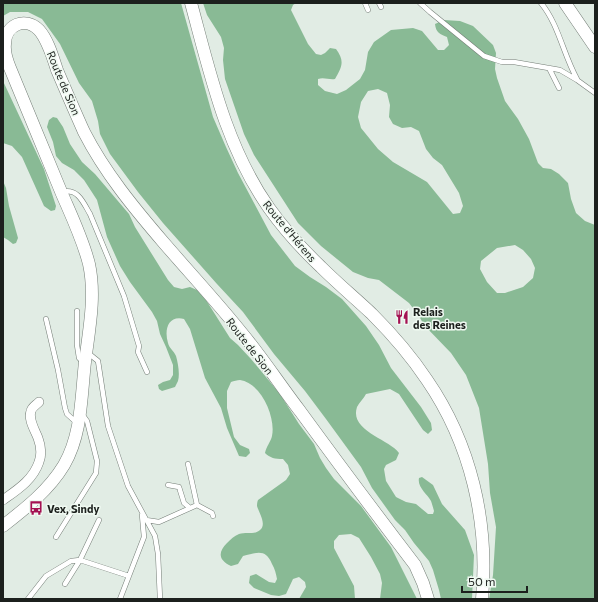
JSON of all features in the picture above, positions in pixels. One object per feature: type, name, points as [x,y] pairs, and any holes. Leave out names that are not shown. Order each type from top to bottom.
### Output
[{"type":"main road","name":"Route d'Hérens","points":[[191,3],[225,122],[242,162],[257,189],[289,234],[321,267],[372,314],[414,360],[445,408],[458,436],[471,472],[480,509],[484,571],[482,599]]},
{"type":"main road","points":[[565,3],[595,47]]},
{"type":"main road","name":"Route de Sion","points":[[3,526],[42,493],[55,479],[75,440],[80,411],[92,305],[91,273],[83,244],[5,52],[5,42],[8,33],[15,25],[27,23],[32,25],[40,32],[45,39],[85,133],[104,166],[121,190],[161,239],[241,332],[415,565],[428,599]]},
{"type":"street","points":[[3,500],[27,482],[39,463],[41,452],[38,437],[30,418],[30,413],[33,407],[39,402]]},
{"type":"lane","points":[[365,3],[368,10]]},
{"type":"lane","points":[[420,3],[484,56],[502,62],[514,62],[560,70],[578,80],[595,93]]},
{"type":"lane","points":[[542,3],[550,14],[560,37],[570,68],[578,80]]},
{"type":"lane","points":[[549,68],[559,88]]},
{"type":"lane","points":[[62,192],[70,191],[77,194],[90,214],[124,296],[139,346],[138,352],[147,372]]},
{"type":"lane","points":[[77,311],[77,345],[79,358],[85,364]]},
{"type":"lane","points":[[46,319],[65,408],[67,414],[78,424]]},
{"type":"lane","points":[[87,352],[98,361],[108,426],[128,486],[155,536],[158,554],[160,599]]},
{"type":"lane","points":[[56,536],[96,473],[97,461],[87,420],[80,411]]},
{"type":"lane","points":[[188,464],[197,505],[212,513],[213,516]]},
{"type":"lane","points":[[168,484],[179,487],[184,503],[190,508]]},
{"type":"lane","points":[[146,520],[159,522],[197,505]]},
{"type":"lane","points":[[120,599],[144,537],[142,513]]},
{"type":"lane","points":[[65,584],[80,560],[99,520]]},
{"type":"lane","points":[[28,599],[46,576],[71,561],[80,560],[129,576]]},
{"type":"green space","points":[[3,3],[181,3],[213,117],[238,173],[271,235],[295,266],[342,299],[366,326],[379,345],[391,368],[421,407],[431,423],[432,430],[428,434],[423,430],[399,394],[390,389],[366,394],[357,407],[356,415],[364,428],[399,453],[396,460],[386,465],[384,469],[386,481],[396,497],[406,502],[416,504],[428,514],[433,514],[434,511],[431,501],[419,484],[419,478],[422,477],[433,485],[442,504],[465,530],[474,555],[472,599],[441,599],[429,561],[405,530],[395,520],[372,488],[361,467],[326,419],[274,354],[243,312],[163,223],[110,154],[100,134],[92,101],[79,83],[60,44],[42,19],[28,12],[10,12],[3,16]]},
{"type":"green space","points":[[203,3],[296,3],[293,5],[291,10],[308,44],[316,54],[321,55],[330,48],[336,49],[341,57],[342,64],[335,79],[318,79],[318,85],[325,91],[337,94],[346,90],[360,79],[365,70],[368,52],[374,42],[391,30],[413,28],[422,31],[438,50],[444,50],[449,45],[447,37],[437,31],[435,24],[444,20],[460,21],[473,26],[493,45],[496,53],[495,69],[505,101],[518,119],[529,139],[538,163],[543,168],[551,169],[559,174],[568,183],[571,199],[576,213],[585,221],[595,225],[595,599],[489,599],[493,575],[496,527],[479,408],[466,375],[451,353],[424,325],[409,303],[379,280],[368,278],[353,272],[321,246],[298,223],[254,155],[244,134],[225,79],[223,60],[224,48],[221,37],[207,15]],"holes":[[[378,89],[387,93],[390,105],[389,117],[393,124],[402,128],[411,127],[419,131],[426,149],[433,158],[442,165],[459,193],[463,206],[460,213],[453,214],[427,182],[393,162],[378,149],[361,128],[358,117],[361,102],[368,91]],[[515,245],[523,250],[531,259],[535,268],[533,278],[523,287],[505,293],[497,293],[487,282],[480,269],[481,261],[497,248]]]},
{"type":"green space","points":[[3,81],[44,169],[56,206],[55,210],[51,211],[44,206],[22,157],[12,146],[3,143]]},
{"type":"green space","points":[[53,117],[57,118],[63,127],[70,144],[82,162],[95,174],[129,214],[135,227],[168,280],[174,287],[182,289],[190,287],[197,290],[206,300],[230,338],[251,359],[280,394],[314,444],[326,468],[334,479],[361,506],[391,547],[417,599],[380,599],[382,583],[380,574],[359,538],[351,534],[339,535],[334,541],[334,548],[354,586],[355,599],[299,599],[306,587],[305,582],[299,577],[293,579],[286,594],[279,596],[271,595],[254,588],[249,583],[250,576],[256,574],[269,582],[275,583],[277,579],[274,568],[267,556],[257,553],[243,556],[238,564],[231,566],[224,561],[221,553],[224,546],[231,539],[239,534],[258,532],[262,528],[263,522],[257,506],[258,500],[286,480],[290,474],[288,465],[283,459],[273,458],[265,453],[271,440],[273,428],[269,411],[260,394],[248,382],[237,380],[231,382],[227,391],[227,408],[234,437],[240,445],[249,449],[250,453],[246,457],[239,456],[227,428],[221,408],[205,378],[190,329],[184,319],[179,318],[174,319],[168,325],[167,338],[169,345],[177,359],[179,378],[175,387],[162,391],[159,389],[158,385],[170,380],[173,375],[173,365],[160,334],[157,321],[120,266],[107,237],[97,200],[84,180],[74,170],[62,163],[56,156],[53,142],[47,127],[49,120]]},
{"type":"green space","points":[[3,181],[18,238],[16,243],[13,244],[3,237]]},
{"type":"place","name":"Relais des Reines","points":[[402,317]]},
{"type":"place","name":"Vex, Sindy","points":[[36,508]]}]
